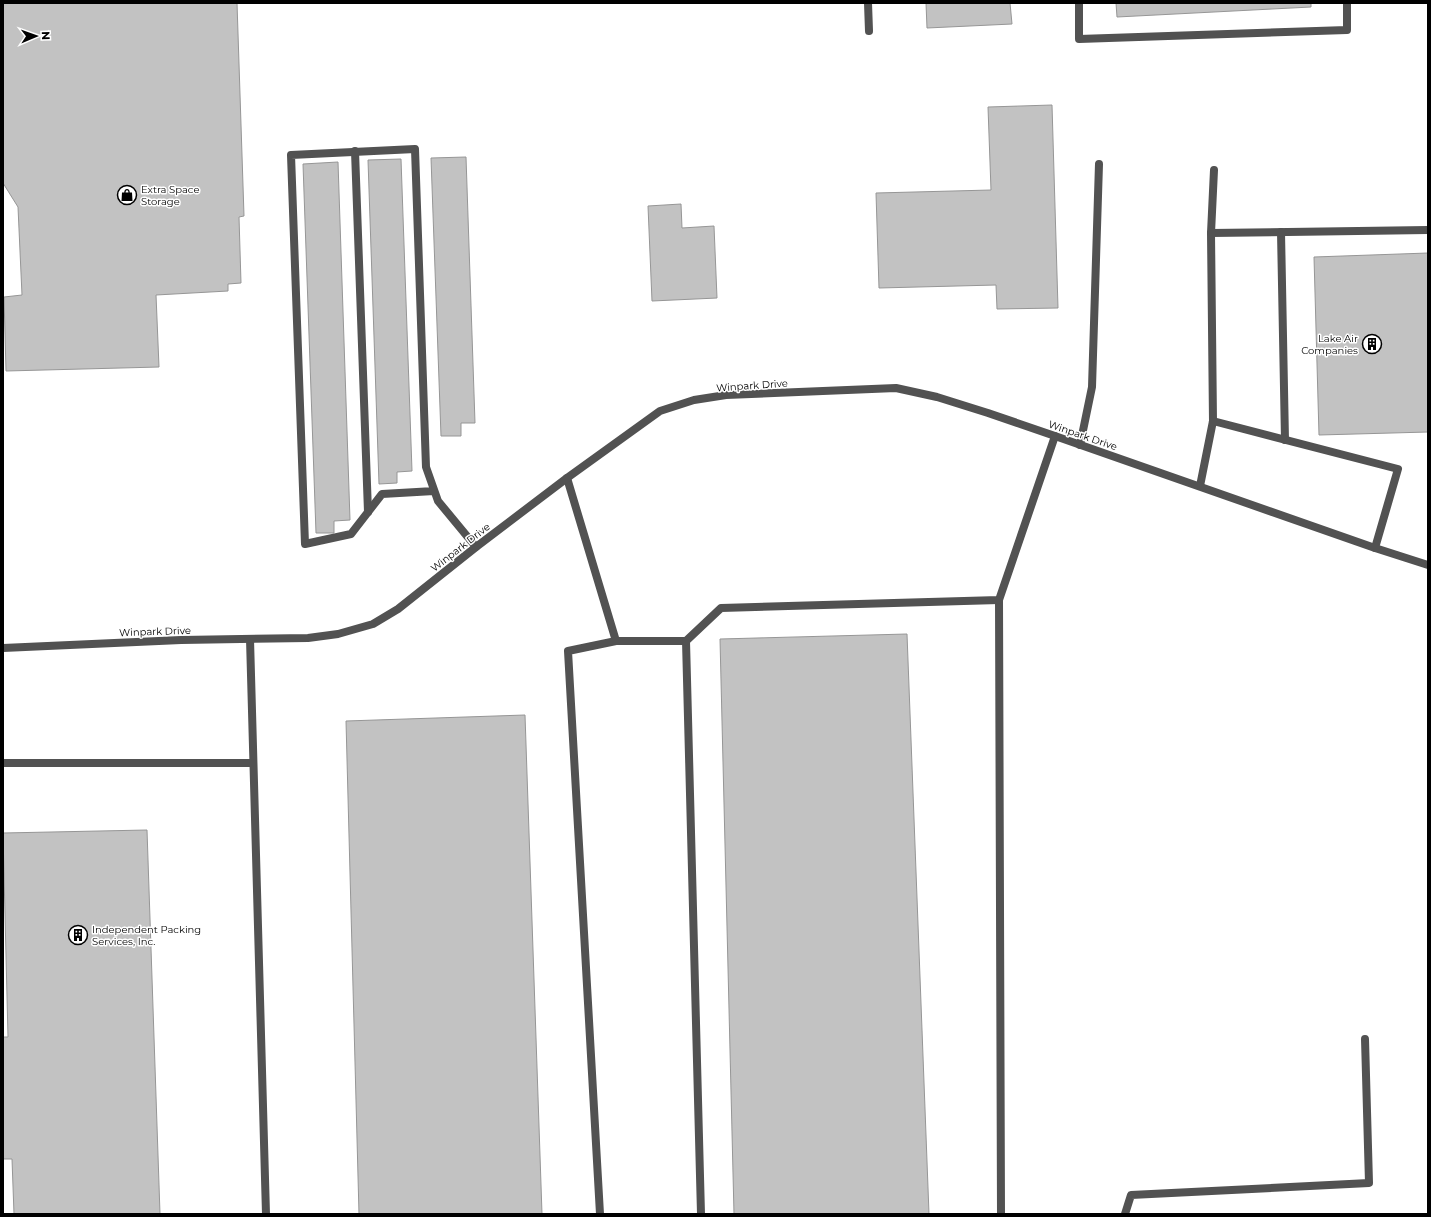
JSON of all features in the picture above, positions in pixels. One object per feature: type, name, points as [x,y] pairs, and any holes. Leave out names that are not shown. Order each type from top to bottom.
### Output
[{"type":"street","points":[[868,3],[869,31]]},
{"type":"street","points":[[1078,3],[1079,39],[1347,30],[1347,3]]},
{"type":"street","points":[[434,491],[382,494],[351,534],[305,544],[291,155],[415,148],[426,467],[438,501],[476,547]]},
{"type":"street","points":[[355,152],[368,512]]},
{"type":"street","points":[[1080,445],[1092,387],[1099,164]]},
{"type":"street","points":[[1200,486],[1213,421],[1211,233],[1214,170]]},
{"type":"street","points":[[1211,233],[1428,230]]},
{"type":"street","points":[[1281,232],[1285,440]]},
{"type":"street","name":"Winpark Drive","points":[[3,648],[181,640],[308,638],[338,634],[373,624],[398,609],[566,478],[660,411],[694,400],[726,395],[896,388],[937,397],[1055,436],[1375,548],[1428,564]]},
{"type":"street","points":[[1213,421],[1398,469],[1375,548]]},
{"type":"street","points":[[1001,1214],[999,600],[1055,436]]},
{"type":"street","points":[[566,478],[616,641]]},
{"type":"street","points":[[600,1214],[568,652],[616,641],[686,641],[721,608],[999,600]]},
{"type":"street","points":[[250,639],[266,1214]]},
{"type":"street","points":[[686,641],[701,1214]]},
{"type":"street","points":[[3,763],[253,763]]},
{"type":"street","points":[[1125,1214],[1131,1195],[1369,1184],[1365,1039]]},
{"type":"building","name":"Extra Space Storage","points":[[3,3],[237,3],[244,216],[239,217],[241,283],[228,284],[228,291],[156,295],[159,367],[6,371],[4,297],[22,295],[18,207],[3,183]]},
{"type":"building","points":[[926,3],[1010,3],[1012,24],[927,28]]},
{"type":"building","points":[[1116,3],[1311,3],[1311,7],[1117,17]]},
{"type":"building","points":[[1052,105],[1058,308],[997,309],[996,285],[879,288],[876,193],[991,190],[988,107]]},
{"type":"building","points":[[466,157],[475,423],[461,423],[461,436],[441,436],[431,158]]},
{"type":"building","points":[[401,159],[412,471],[397,472],[397,483],[379,484],[368,160]]},
{"type":"building","points":[[338,162],[350,520],[334,521],[334,533],[316,533],[303,164]]},
{"type":"building","points":[[681,204],[682,228],[714,226],[717,298],[652,301],[648,206]]},
{"type":"building","name":"Lake Air Companies","points":[[1428,253],[1428,432],[1319,435],[1314,257]]},
{"type":"building","points":[[907,634],[929,1214],[734,1214],[720,639]]},
{"type":"building","points":[[525,715],[542,1214],[359,1214],[346,721]]},
{"type":"building","name":"Independent Packing Services, Inc.","points":[[147,830],[160,1214],[14,1214],[12,1159],[3,1159],[3,1037],[8,1037],[3,833]]},
{"type":"place","name":"Extra Space Storage","points":[[127,195]]},
{"type":"place","name":"Lake Air Companies","points":[[1372,344]]},
{"type":"place","name":"Independent Packing Services, Inc.","points":[[78,935]]}]
